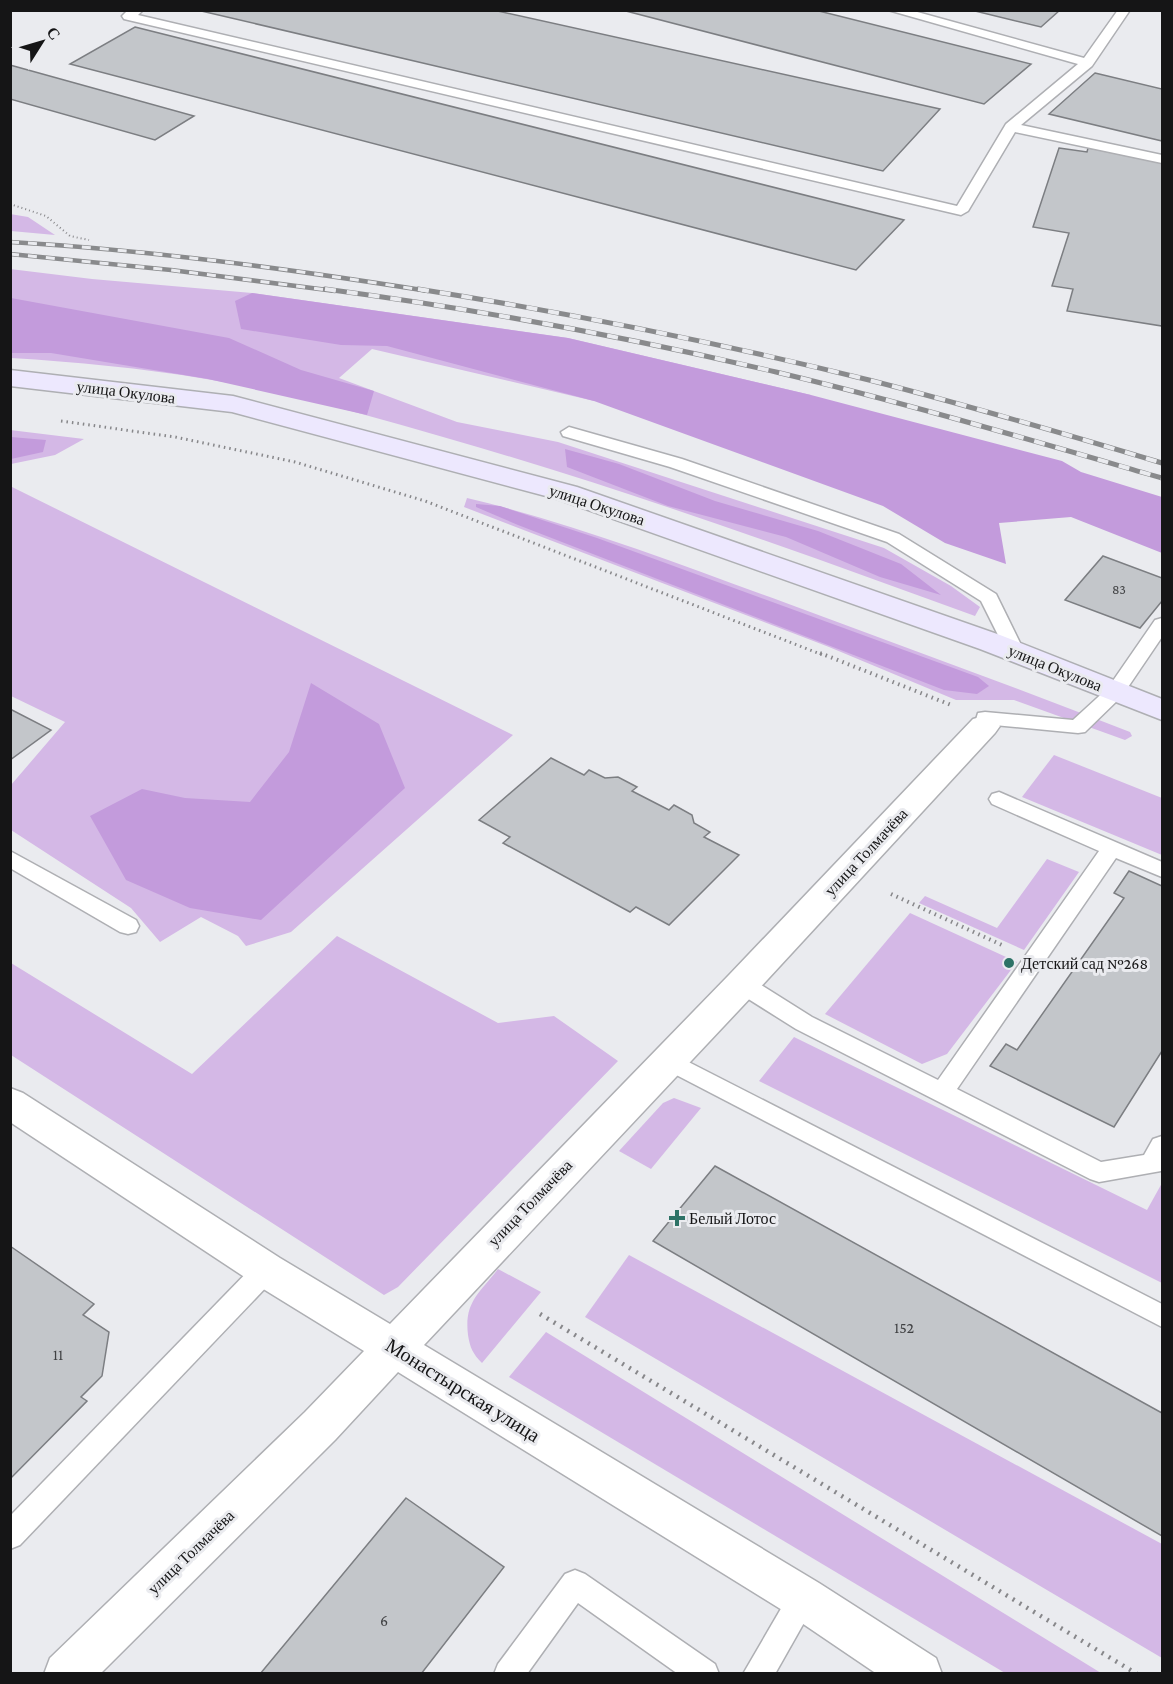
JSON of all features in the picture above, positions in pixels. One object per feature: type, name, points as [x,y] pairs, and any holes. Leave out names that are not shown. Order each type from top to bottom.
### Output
[{"type":"main road","name":"улица Окулова","points":[[10,378],[233,404],[567,493],[1016,653],[1162,710]]},
{"type":"street","name":"улица Толмачёва","points":[[68,1674],[320,1426],[742,984],[984,722]]},
{"type":"street","name":"Монастырская улица","points":[[10,1103],[266,1270],[803,1599],[919,1674]]},
{"type":"lane","points":[[137,10],[128,16],[961,212],[1011,127],[1087,63],[1124,10]]},
{"type":"lane","points":[[894,10],[1087,63]]},
{"type":"lane","points":[[1011,127],[1162,159]]},
{"type":"lane","points":[[569,432],[676,463],[893,538],[989,598],[1016,653]]},
{"type":"lane","points":[[984,722],[1078,727],[1115,692],[1162,624]]},
{"type":"lane","points":[[999,800],[1162,870]]},
{"type":"lane","points":[[941,1094],[1112,848]]},
{"type":"lane","points":[[10,858],[128,926]]},
{"type":"lane","points":[[742,984],[804,1023],[1099,1172],[1152,1164],[1162,1146]]},
{"type":"lane","points":[[667,1060],[1162,1316]]},
{"type":"lane","points":[[10,1536],[266,1270]]},
{"type":"lane","points":[[509,1674],[575,1584],[704,1674]]},
{"type":"lane","points":[[758,1674],[803,1599]]},
{"type":"path","points":[[10,204],[46,216],[70,236],[89,240]]},
{"type":"path","points":[[57,421],[175,437],[295,462],[425,501],[652,587],[984,722]]},
{"type":"path","points":[[891,894],[1035,960]]},
{"type":"path","points":[[540,1314],[1137,1674]]},
{"type":"shaded area","points":[[10,214],[28,217],[55,235],[11,231]]},
{"type":"shaded area","points":[[10,269],[92,279],[252,293],[568,338],[811,395],[594,401],[372,349],[339,378],[457,422],[558,442],[884,548],[951,586],[980,607],[975,616],[649,501],[517,459],[329,405],[237,384],[182,375],[60,361],[11,358]]},
{"type":"shaded area","points":[[252,293],[568,338],[811,395],[1062,461],[1081,472],[1162,497],[1162,553],[1071,517],[999,523],[1006,564],[945,543],[883,506],[594,401],[387,346],[341,345],[241,329],[235,301]]},
{"type":"shaded area","points":[[11,298],[229,338],[301,370],[374,391],[367,415],[208,379],[51,353],[11,353]]},
{"type":"shaded area","points":[[10,430],[84,439],[55,455],[11,464]]},
{"type":"shaded area","points":[[11,437],[46,440],[43,452],[11,459]]},
{"type":"shaded area","points":[[565,449],[619,464],[715,501],[818,531],[901,564],[941,595],[880,577],[786,537],[668,506],[567,467]]},
{"type":"shaded area","points":[[10,486],[513,735],[291,932],[246,946],[238,936],[201,917],[160,942],[131,908],[11,830],[11,785],[65,722],[11,696]]},
{"type":"shaded area","points":[[467,498],[548,520],[668,560],[1044,699],[1130,732],[1132,736],[1125,740],[1014,700],[956,700],[829,647],[464,507]]},
{"type":"shaded area","points":[[476,504],[500,506],[597,538],[978,677],[989,686],[977,694],[944,690],[518,525],[476,507]]},
{"type":"shaded area","points":[[311,683],[379,724],[405,788],[261,920],[190,908],[126,880],[90,816],[142,789],[185,798],[250,802],[289,752]]},
{"type":"shaded area","points":[[1054,755],[1162,798],[1162,855],[1022,797]]},
{"type":"shaded area","points":[[1047,859],[1079,872],[1024,950],[919,903],[925,896],[997,928]]},
{"type":"shaded area","points":[[910,913],[1017,962],[947,1054],[922,1064],[825,1014]]},
{"type":"shaded area","points":[[337,936],[498,1023],[554,1016],[618,1061],[398,1287],[384,1295],[11,1055],[11,963],[192,1074]]},
{"type":"shaded area","points":[[794,1037],[1147,1210],[1162,1183],[1162,1283],[759,1081]]},
{"type":"shaded area","points":[[674,1098],[701,1108],[651,1169],[619,1151],[663,1103]]},
{"type":"shaded area","points":[[629,1255],[1162,1544],[1162,1658],[585,1317]]},
{"type":"shaded area","points":[[498,1269],[541,1292],[482,1363],[474,1354],[470,1344],[468,1314],[474,1299]]},
{"type":"shaded area","points":[[546,1332],[1101,1673],[1005,1673],[509,1377]]},
{"type":"building","points":[[197,10],[493,10],[940,109],[883,171]]},
{"type":"building","points":[[622,10],[815,10],[1031,64],[984,104]]},
{"type":"building","points":[[971,10],[1060,10],[1041,27]]},
{"type":"building","points":[[135,27],[904,220],[856,270],[70,64]]},
{"type":"building","points":[[10,65],[194,116],[155,140],[10,99]]},
{"type":"building","points":[[1095,73],[1162,89],[1162,141],[1049,114]]},
{"type":"building","points":[[1059,148],[1087,152],[1088,148],[1162,158],[1162,326],[1067,311],[1073,289],[1052,286],[1069,233],[1033,227]]},
{"type":"building","points":[[1103,556],[1162,578],[1162,601],[1140,628],[1065,600]]},
{"type":"building","points":[[10,709],[51,730],[10,760]]},
{"type":"building","points":[[551,758],[584,775],[589,770],[605,778],[618,777],[637,787],[632,791],[669,810],[674,805],[692,815],[694,823],[710,832],[704,837],[739,855],[669,925],[636,907],[630,912],[503,843],[510,837],[479,820]]},
{"type":"building","points":[[1129,871],[1162,886],[1162,1051],[1114,1127],[990,1066],[1006,1044],[1017,1050],[1124,898],[1114,893]]},
{"type":"building","points":[[715,1166],[1162,1413],[1162,1536],[653,1241]]},
{"type":"building","points":[[10,1246],[94,1304],[83,1315],[109,1332],[102,1376],[81,1397],[87,1401],[10,1479]]},
{"type":"building","points":[[406,1498],[504,1567],[421,1674],[260,1674]]},
{"type":"railway","points":[[10,242],[219,261],[428,291]]},
{"type":"railway","points":[[10,254],[171,270],[335,291]]},
{"type":"railway","points":[[325,289],[495,315],[720,359],[922,409],[1162,478]]},
{"type":"railway","points":[[418,289],[644,330],[813,366],[942,399],[1162,463]]},
{"type":"place","name":"Детский сад №268","points":[[1009,963]]},
{"type":"place","name":"Белый Лотос","points":[[677,1218]]}]
